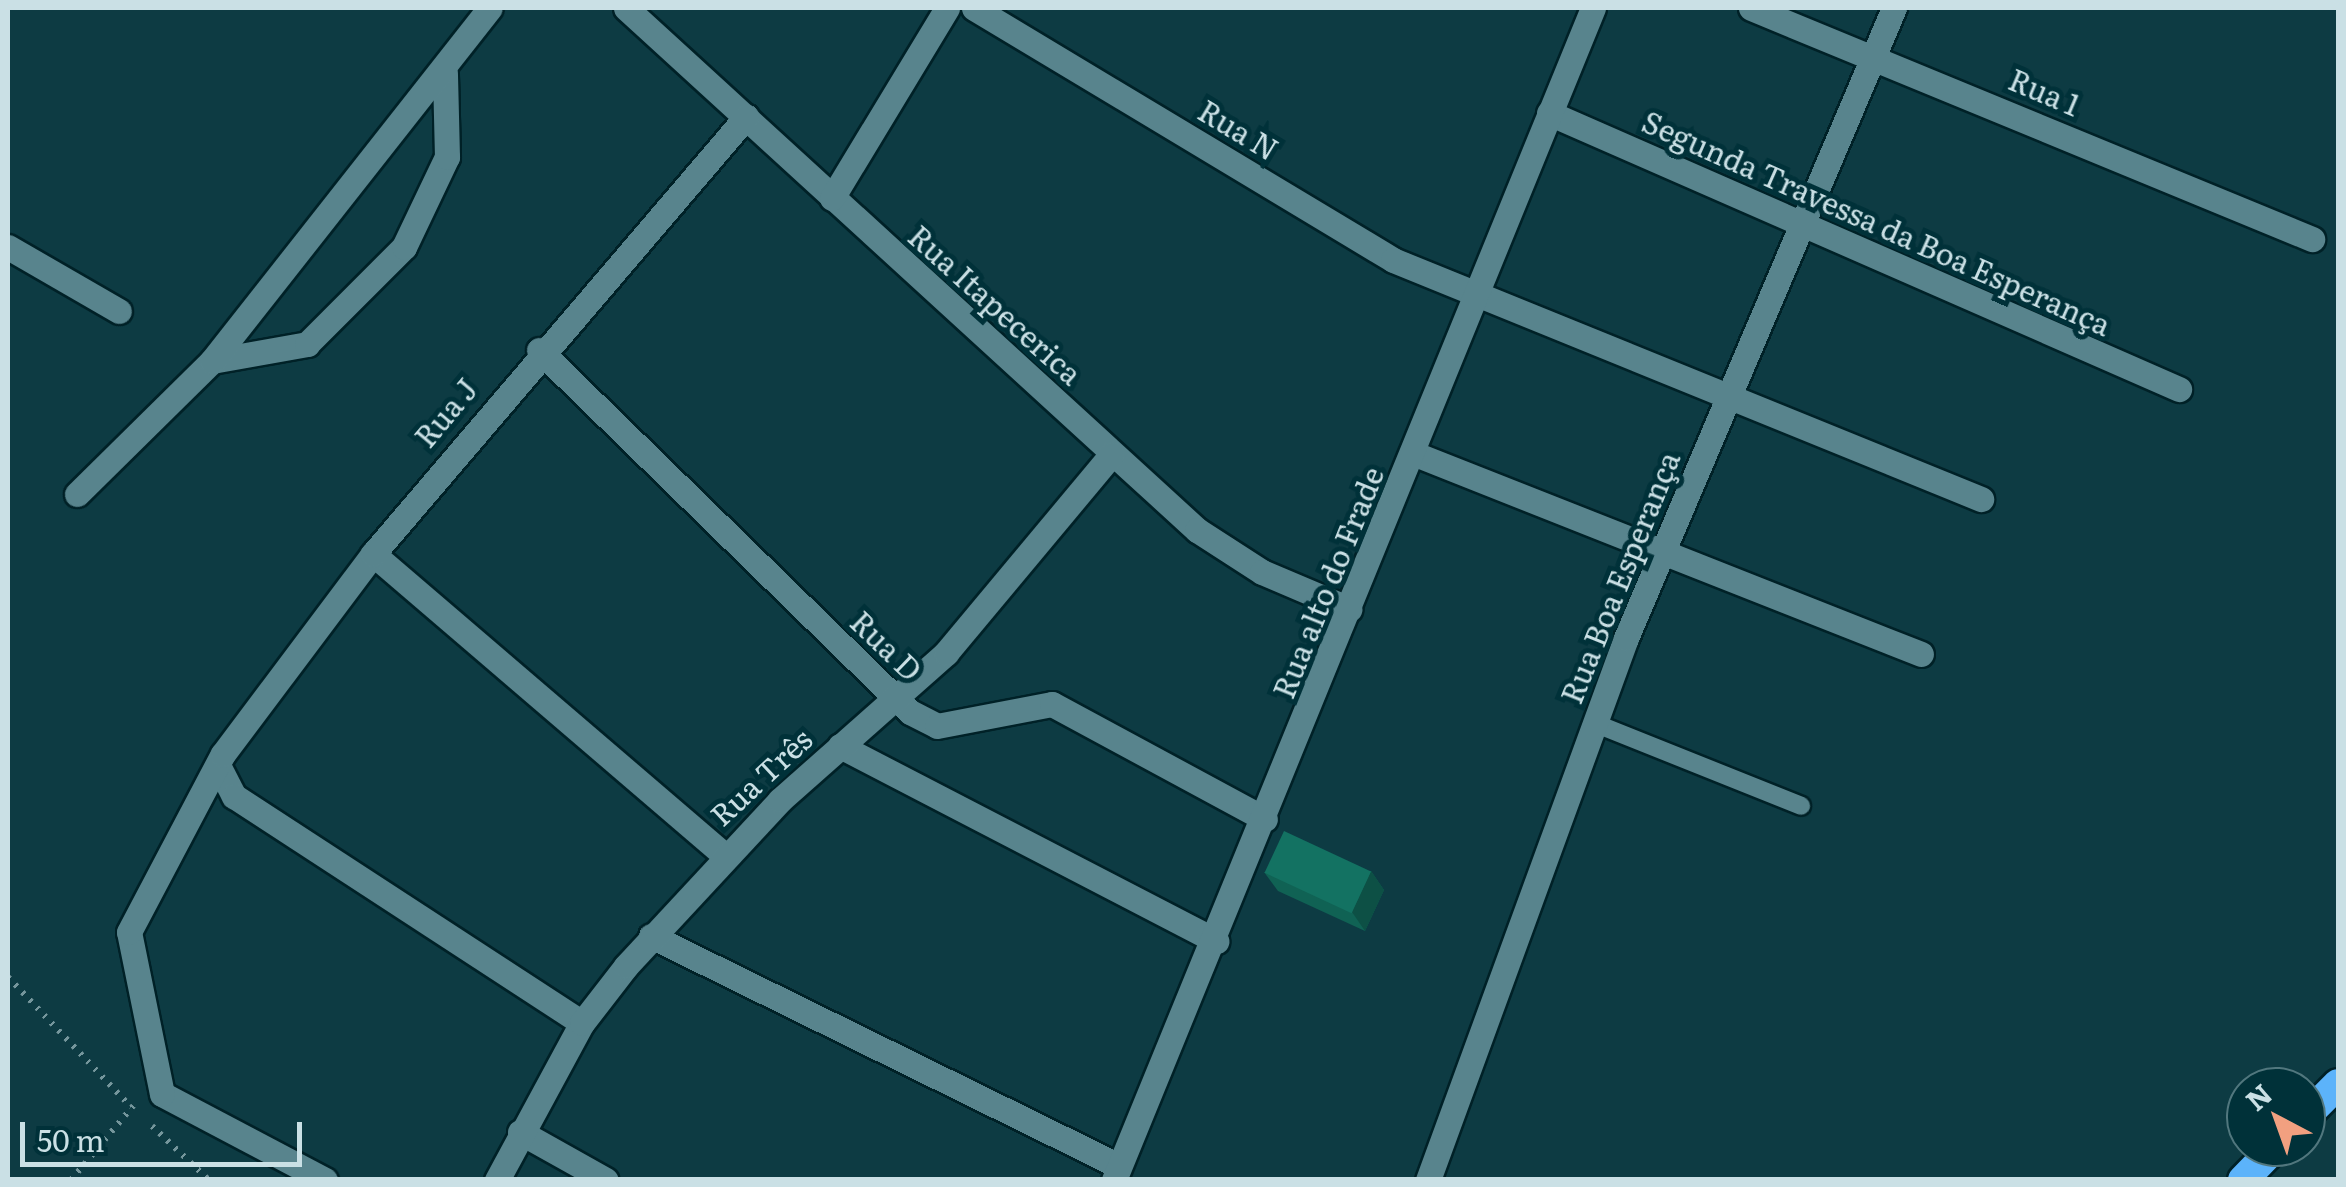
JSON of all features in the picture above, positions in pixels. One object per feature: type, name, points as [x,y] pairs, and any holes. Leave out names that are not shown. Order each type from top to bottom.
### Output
[{"type":"street","points":[[77,494],[212,361],[445,73],[490,8]]},
{"type":"street","name":"Rua Itapecerica","points":[[626,8],[1112,454],[1232,555],[1349,609]]},
{"type":"street","points":[[832,198],[948,8]]},
{"type":"street","name":"Rua N","points":[[974,8],[1393,260],[1478,290],[1727,399],[1981,499]]},
{"type":"street","name":"Rua alto do Frade","points":[[1116,1173],[1216,941],[1593,8]]},
{"type":"street","name":"Rua 1","points":[[1751,8],[1874,54],[2312,239]]},
{"type":"street","name":"Rua Boa Esperança","points":[[1428,1180],[1594,722],[1664,546],[1894,8]]},
{"type":"street","points":[[212,361],[307,344],[404,247],[447,156],[445,73]]},
{"type":"street","name":"Segunda Travessa da Boa Esperança","points":[[1549,113],[2180,389]]},
{"type":"street","name":"Rua J","points":[[162,1094],[128,932],[218,768],[373,554],[540,350],[746,117]]},
{"type":"street","points":[[8,247],[119,312]]},
{"type":"street","name":"Rua D","points":[[540,350],[895,700],[937,726],[1052,704],[1265,819]]},
{"type":"street","name":"Rua Três","points":[[496,1180],[582,1024],[652,936],[724,855],[895,700],[1112,454]]},
{"type":"street","points":[[1415,454],[1664,546],[1920,654]]},
{"type":"street","points":[[373,554],[724,855]]},
{"type":"street","points":[[840,746],[1216,941]]},
{"type":"street","points":[[218,768],[234,796],[582,1024]]},
{"type":"street","points":[[652,936],[1116,1173]]},
{"type":"street","points":[[162,1094],[325,1180]]},
{"type":"street","points":[[520,1132],[606,1180]]},
{"type":"lane","points":[[1594,722],[1801,806]]},
{"type":"path","points":[[8,977],[131,1106],[209,1180]]},
{"type":"path","points":[[72,1180],[131,1106],[162,1094]]},
{"type":"building","points":[[1284,831],[1371,872],[1352,913],[1265,873]]}]
